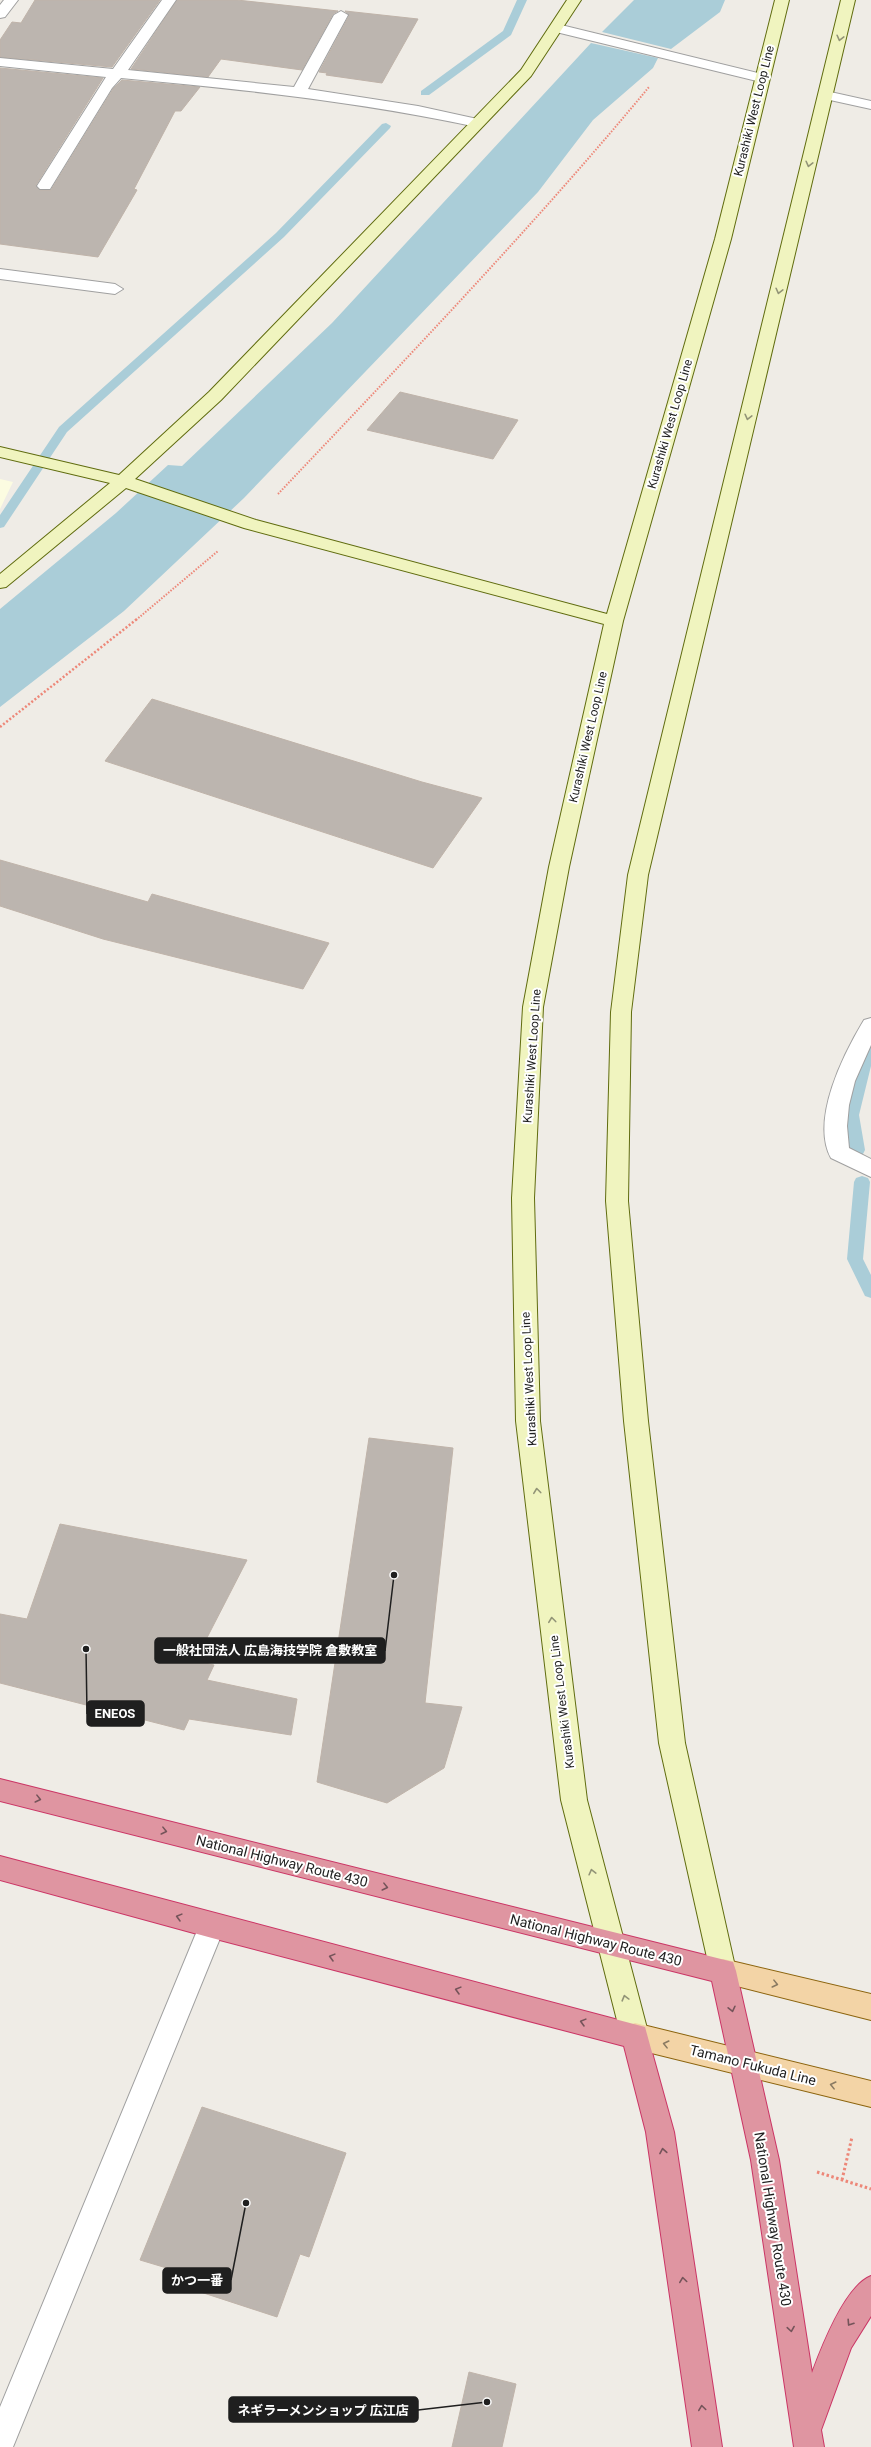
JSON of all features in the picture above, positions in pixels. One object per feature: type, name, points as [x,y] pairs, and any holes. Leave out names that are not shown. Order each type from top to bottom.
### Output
[{"type":"highway","name":"National Highway Route 430","points":[[0,1790],[723,1971],[765,2160],[808,2438]]},
{"type":"highway","points":[[0,1868],[212,1926],[635,2036],[660,2132],[707,2447]]},
{"type":"highway","points":[[808,2438],[839,2340],[871,2290]]},
{"type":"main road","points":[[0,583],[131,484],[477,122],[526,73],[574,0]]},
{"type":"main road","name":"Kurashiki West Loop Line","points":[[635,2036],[574,1800],[529,1429],[523,1198],[533,1007],[559,866],[614,621],[723,239],[761,78],[782,0]]},
{"type":"main road","points":[[849,4],[638,875],[622,1012],[617,1201],[637,1428],[672,1743],[723,1971],[871,2007]]},
{"type":"main road","points":[[0,452],[131,484],[250,524],[614,621]]},
{"type":"main road","name":"Tamano Fukuda Line","points":[[635,2036],[871,2094]]},
{"type":"street","points":[[0,14],[11,0]]},
{"type":"street","points":[[45,186],[106,86],[117,74],[169,0]]},
{"type":"street","points":[[299,92],[341,15]]},
{"type":"street","points":[[557,28],[761,78]]},
{"type":"street","points":[[0,62],[299,92],[444,115],[477,122]]},
{"type":"street","points":[[826,95],[871,105]]},
{"type":"street","points":[[0,274],[115,289]]},
{"type":"street","points":[[871,1025],[856,1052],[844,1083],[836,1119],[839,1152],[871,1170]]},
{"type":"street","points":[[0,2443],[212,1926]]},
{"type":"path","points":[[0,727],[143,614],[250,524],[470,291],[676,57]]},
{"type":"path","points":[[842,2180],[852,2137]]},
{"type":"path","points":[[817,2172],[871,2189]]},
{"type":"shaded area","points":[[0,479],[13,482],[0,509]]},
{"type":"water","points":[[634,0],[725,0],[720,12],[671,49],[602,32]]},
{"type":"water","points":[[591,43],[658,58],[653,68],[593,120],[538,192],[244,498],[124,611],[0,707],[0,609],[116,513],[168,465],[182,466],[332,323]]},
{"type":"building","points":[[35,0],[160,0],[112,67],[0,57],[0,40],[12,22],[21,23]]},
{"type":"building","points":[[177,0],[237,0],[338,11],[333,14],[302,70],[221,59],[208,77],[131,69]]},
{"type":"building","points":[[345,11],[418,19],[382,83],[326,75],[327,73],[319,72],[349,16]]},
{"type":"building","points":[[0,68],[103,78],[36,185],[40,190],[51,190],[113,89],[122,80],[200,87],[181,111],[175,111],[134,189],[137,190],[98,257],[0,244]]},
{"type":"building","points":[[400,392],[518,420],[493,459],[367,430]]},
{"type":"building","points":[[152,699],[422,782],[482,798],[433,868],[105,761]]},
{"type":"building","points":[[0,860],[148,902],[152,894],[329,943],[303,989],[103,939],[0,906]]},
{"type":"building","points":[[369,1438],[453,1448],[425,1703],[462,1707],[444,1768],[387,1803],[317,1782]]},
{"type":"building","points":[[60,1524],[247,1560],[195,1661],[214,1665],[207,1680],[297,1699],[291,1735],[189,1719],[184,1730],[0,1683],[0,1614],[27,1619]]},
{"type":"building","points":[[202,2107],[346,2153],[309,2257],[300,2254],[277,2317],[176,2284],[180,2272],[140,2260]]},
{"type":"building","points":[[469,2372],[516,2384],[502,2447],[452,2447]]},
{"type":"waterway","points":[[425,93],[507,33],[522,0]]},
{"type":"waterway","points":[[0,524],[63,430],[280,235],[386,126]]},
{"type":"waterway","points":[[857,1150],[851,1115],[866,1056],[871,1047]]},
{"type":"waterway","points":[[862,1182],[855,1259],[871,1292]]},
{"type":"place","name":"一般社団法人 広島海技学院 倉敷教室","points":[[394,1575]]},
{"type":"place","name":"ENEOS","points":[[86,1649]]},
{"type":"place","name":"かつ一番","points":[[246,2203]]},
{"type":"place","name":"ネギラーメンショップ 広江店","points":[[487,2402]]}]
